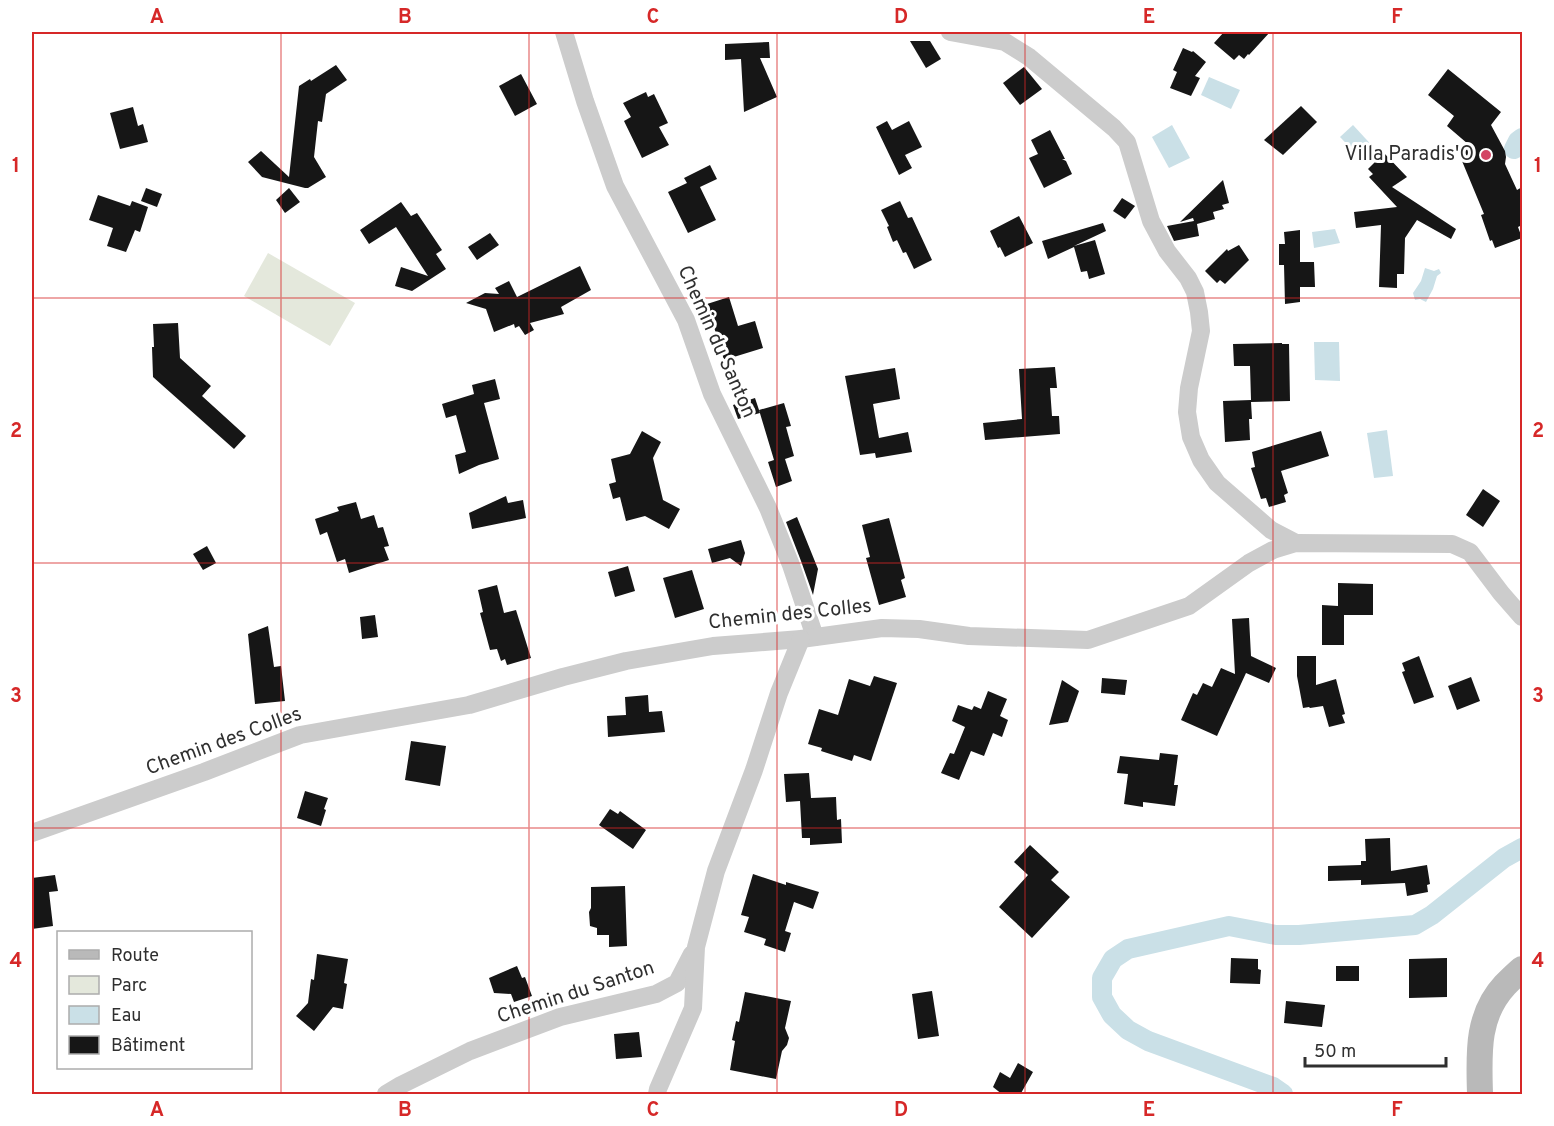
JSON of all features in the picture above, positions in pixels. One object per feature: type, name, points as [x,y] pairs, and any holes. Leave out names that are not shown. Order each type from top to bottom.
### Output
[{"type":"main road","points":[[1480,1095],[1479,1048],[1485,1016],[1498,993],[1522,969]]},
{"type":"street","name":"Chemin du Santon","points":[[564,32],[615,186],[686,320],[712,394],[768,508],[791,564],[808,638],[779,693],[754,770],[716,871],[696,947],[693,1008],[657,1095]]},
{"type":"street","points":[[950,32],[1005,42],[1029,57],[1114,128],[1127,142],[1151,221],[1167,251],[1188,278],[1195,292],[1200,331],[1188,388],[1186,412],[1191,437],[1201,460],[1217,483],[1271,530],[1296,543]]},
{"type":"street","name":"Chemin des Colles","points":[[32,833],[300,735],[469,705],[626,661],[713,646],[808,638],[882,628],[919,629],[969,636],[1088,640],[1189,606],[1249,563],[1273,550],[1296,543],[1452,544],[1470,552],[1522,617]]},
{"type":"street","name":"Chemin du Santon","points":[[386,1095],[401,1085],[470,1051],[560,1017],[656,994],[677,983],[696,947]]},
{"type":"green space","points":[[268,253],[355,303],[330,346],[244,296]]},
{"type":"water","points":[[1209,77],[1240,90],[1231,109],[1201,95]]},
{"type":"water","points":[[1172,125],[1190,158],[1169,168],[1152,137]]},
{"type":"water","points":[[1353,125],[1377,151],[1364,162],[1340,137]]},
{"type":"water","points":[[1335,229],[1340,243],[1314,248],[1312,232]]},
{"type":"water","points":[[1425,268],[1434,271],[1439,269],[1441,273],[1437,276],[1426,302],[1420,299],[1415,300],[1413,293],[1421,281]]},
{"type":"water","points":[[1314,342],[1339,342],[1340,381],[1315,380]]},
{"type":"water","points":[[1387,430],[1393,476],[1374,478],[1367,433]]},
{"type":"building","points":[[1224,32],[1270,32],[1244,59],[1239,55],[1234,60],[1214,43]]},
{"type":"building","points":[[910,41],[930,41],[941,59],[926,68]]},
{"type":"building","points":[[769,42],[770,58],[760,58],[777,97],[744,112],[741,59],[725,60],[725,44]]},
{"type":"building","points":[[1183,48],[1193,51],[1206,62],[1195,76],[1200,78],[1191,96],[1170,88],[1177,72],[1173,70]]},
{"type":"building","points":[[336,65],[347,80],[326,94],[322,122],[318,121],[314,157],[326,177],[305,188],[262,177],[248,162],[261,151],[289,177],[299,86]]},
{"type":"building","points":[[1024,67],[1042,89],[1020,105],[1003,83]]},
{"type":"building","name":"Villa Paradis'O","points":[[1448,69],[1501,112],[1491,125],[1505,151],[1505,164],[1517,190],[1522,187],[1522,225],[1518,227],[1522,238],[1495,248],[1492,240],[1490,241],[1481,215],[1484,214],[1462,161],[1467,159],[1462,149],[1468,144],[1447,126],[1454,116],[1428,95]]},
{"type":"building","points":[[521,74],[537,104],[515,116],[499,86]]},
{"type":"building","points":[[646,92],[648,97],[654,94],[668,123],[659,127],[669,145],[642,158],[624,121],[631,117],[623,103]]},
{"type":"building","points":[[1301,106],[1317,122],[1283,155],[1264,140]]},
{"type":"building","points":[[133,107],[138,126],[143,124],[148,142],[120,149],[110,113]]},
{"type":"building","points":[[887,121],[892,130],[909,121],[922,147],[905,155],[912,168],[899,175],[876,127]]},
{"type":"building","points":[[1050,130],[1065,159],[1062,159],[1066,161],[1072,174],[1044,188],[1029,158],[1038,154],[1031,140]]},
{"type":"building","points":[[1384,153],[1407,177],[1392,187],[1456,229],[1451,239],[1417,220],[1405,238],[1404,274],[1397,274],[1397,288],[1379,287],[1381,225],[1356,228],[1354,212],[1397,207],[1369,177],[1373,174],[1368,169]]},
{"type":"building","points":[[710,165],[717,179],[700,187],[716,220],[688,233],[668,192],[687,183],[684,178]]},
{"type":"building","points":[[1223,180],[1229,203],[1222,205],[1224,209],[1213,212],[1215,219],[1197,224],[1199,236],[1174,241],[1167,226],[1194,221],[1193,218],[1180,222]]},
{"type":"building","points":[[146,188],[162,194],[157,207],[141,201]]},
{"type":"building","points":[[289,188],[300,202],[285,213],[276,200]]},
{"type":"building","points":[[98,195],[130,206],[132,201],[148,207],[140,232],[135,230],[126,252],[107,246],[113,228],[89,220]]},
{"type":"building","points":[[1122,198],[1135,206],[1125,219],[1113,211]]},
{"type":"building","points":[[900,201],[908,218],[912,217],[932,260],[914,269],[897,240],[893,242],[887,227],[889,226],[881,210]]},
{"type":"building","points":[[401,202],[411,216],[417,213],[442,250],[436,254],[446,269],[412,291],[395,286],[401,267],[428,276],[396,227],[369,244],[360,230]]},
{"type":"building","points":[[1019,216],[1033,243],[1005,257],[990,231]]},
{"type":"building","points":[[1103,223],[1106,231],[1074,246],[1095,240],[1105,274],[1089,279],[1087,271],[1081,272],[1074,247],[1048,259],[1042,241]]},
{"type":"building","points":[[1300,230],[1300,262],[1314,262],[1315,287],[1300,287],[1300,302],[1285,304],[1284,265],[1279,265],[1279,244],[1285,244],[1284,232]]},
{"type":"building","points":[[490,233],[499,245],[477,260],[468,247]]},
{"type":"building","points":[[1239,245],[1249,260],[1225,284],[1220,280],[1217,283],[1205,271],[1227,249],[1228,251]]},
{"type":"building","points":[[580,266],[591,290],[561,307],[564,314],[530,323],[534,330],[525,335],[519,326],[515,328],[514,324],[494,332],[486,309],[466,303],[485,293],[499,294],[495,288],[509,281],[517,297]]},
{"type":"building","points":[[729,297],[738,326],[755,321],[763,348],[724,360],[707,304]]},
{"type":"building","points":[[178,323],[180,358],[211,386],[202,396],[246,436],[234,449],[153,377],[153,324]]},
{"type":"building","points":[[1233,344],[1289,344],[1290,401],[1251,402],[1250,440],[1225,442],[1223,401],[1251,400],[1250,366],[1234,366]]},
{"type":"building","points":[[1055,367],[1057,388],[1050,388],[1052,416],[1059,416],[1060,434],[985,440],[983,423],[1022,419],[1019,369]]},
{"type":"building","points":[[895,368],[900,399],[873,404],[879,438],[908,432],[912,452],[876,458],[875,453],[860,455],[845,376]]},
{"type":"building","points":[[495,379],[500,399],[484,403],[499,459],[459,474],[455,455],[466,452],[456,415],[446,418],[442,404],[474,394],[472,385]]},
{"type":"building","points":[[755,398],[760,413],[738,419],[733,405]]},
{"type":"building","points":[[784,403],[791,426],[786,427],[794,456],[785,459],[792,481],[776,487],[768,462],[774,460],[759,410]]},
{"type":"building","points":[[642,431],[661,442],[653,458],[663,500],[680,509],[669,529],[645,516],[626,521],[620,497],[613,499],[609,484],[616,482],[611,459],[630,454]]},
{"type":"building","points":[[1321,431],[1329,456],[1281,471],[1288,493],[1284,495],[1286,502],[1269,507],[1266,498],[1261,499],[1251,468],[1255,467],[1252,452]]},
{"type":"building","points":[[1483,489],[1500,501],[1483,527],[1466,515]]},
{"type":"building","points":[[506,496],[508,503],[523,500],[526,518],[472,529],[469,513]]},
{"type":"building","points":[[356,502],[361,519],[374,515],[378,528],[383,527],[389,546],[384,547],[389,560],[349,573],[345,559],[337,562],[327,532],[320,535],[315,519],[339,511],[337,507]]},
{"type":"building","points":[[797,517],[818,569],[813,595],[786,522]]},
{"type":"building","points":[[889,518],[905,578],[901,580],[906,597],[879,605],[866,558],[870,557],[862,525]]},
{"type":"building","points":[[741,540],[745,553],[741,566],[730,558],[712,563],[708,549]]},
{"type":"building","points":[[207,546],[216,563],[203,570],[193,554]]},
{"type":"building","points":[[628,566],[635,591],[615,597],[608,572]]},
{"type":"building","points":[[692,570],[704,609],[675,618],[663,578]]},
{"type":"building","points":[[1338,583],[1373,584],[1373,615],[1344,615],[1344,645],[1322,645],[1322,605],[1338,606]]},
{"type":"building","points":[[497,585],[504,613],[516,610],[531,658],[507,665],[505,659],[501,661],[497,649],[490,650],[480,613],[483,612],[478,590]]},
{"type":"building","points":[[375,615],[378,637],[362,639],[360,617]]},
{"type":"building","points":[[1249,618],[1251,656],[1276,668],[1269,683],[1246,673],[1217,736],[1181,720],[1193,693],[1197,695],[1203,683],[1212,687],[1221,668],[1235,674],[1232,619]]},
{"type":"building","points":[[268,626],[274,667],[281,666],[285,701],[255,704],[248,634]]},
{"type":"building","points":[[1297,656],[1316,656],[1316,685],[1336,679],[1345,714],[1342,715],[1345,723],[1329,727],[1323,706],[1303,708],[1297,676]]},
{"type":"building","points":[[1419,656],[1434,697],[1414,704],[1402,672],[1405,671],[1402,663]]},
{"type":"building","points":[[874,676],[897,683],[871,761],[854,755],[852,761],[821,751],[822,748],[808,744],[819,709],[838,715],[849,679],[870,686]]},
{"type":"building","points":[[1471,677],[1480,701],[1457,710],[1448,686]]},
{"type":"building","points":[[1102,678],[1127,680],[1125,695],[1101,693]]},
{"type":"building","points":[[1062,680],[1079,691],[1068,722],[1049,725]]},
{"type":"building","points":[[988,691],[1007,699],[1000,716],[1008,720],[1002,737],[993,733],[984,756],[971,751],[959,780],[941,773],[950,753],[954,754],[965,727],[952,721],[958,705],[972,710],[974,706],[981,709]]},
{"type":"building","points":[[648,695],[649,712],[662,711],[665,732],[608,737],[607,716],[626,715],[625,697]]},
{"type":"building","points":[[411,741],[446,746],[440,786],[405,780]]},
{"type":"building","points":[[1160,753],[1178,755],[1174,785],[1178,785],[1175,806],[1143,802],[1143,807],[1124,804],[1128,774],[1117,773],[1120,756],[1159,760]]},
{"type":"building","points":[[809,773],[811,798],[836,797],[837,820],[841,819],[842,843],[810,845],[810,838],[802,838],[800,801],[786,802],[784,774]]},
{"type":"building","points":[[305,791],[328,798],[321,826],[297,818]]},
{"type":"building","points":[[610,809],[618,814],[620,811],[646,830],[633,849],[599,825]]},
{"type":"building","points":[[1390,838],[1391,871],[1427,865],[1430,884],[1427,885],[1428,892],[1407,896],[1405,883],[1361,885],[1361,880],[1328,881],[1328,866],[1361,865],[1361,861],[1366,861],[1365,839]]},
{"type":"building","points":[[1030,845],[1059,872],[1051,880],[1070,897],[1032,938],[999,907],[1028,875],[1014,862]]},
{"type":"building","points":[[753,874],[786,885],[786,882],[819,892],[813,909],[794,902],[785,931],[791,933],[785,952],[764,945],[766,939],[744,932],[749,917],[741,915]]},
{"type":"building","points":[[55,875],[58,891],[49,892],[53,926],[32,929],[32,878]]},
{"type":"building","points":[[625,886],[627,946],[609,947],[609,935],[597,935],[597,928],[590,926],[591,887]]},
{"type":"building","points":[[317,954],[348,959],[343,1009],[333,1007],[314,1031],[296,1016],[308,1003]]},
{"type":"building","points":[[1231,958],[1258,959],[1258,969],[1261,970],[1260,984],[1230,983]]},
{"type":"building","points":[[1447,958],[1447,997],[1409,998],[1409,959]]},
{"type":"building","points":[[517,966],[522,978],[525,977],[532,996],[514,1002],[511,994],[494,993],[489,978]]},
{"type":"building","points":[[1336,966],[1359,966],[1359,981],[1336,981]]},
{"type":"building","points":[[932,991],[939,1036],[918,1039],[912,994]]},
{"type":"building","points":[[745,992],[791,1001],[785,1028],[789,1038],[782,1051],[776,1079],[730,1070],[735,1041],[732,1040],[736,1021],[739,1022]]},
{"type":"building","points":[[1286,1001],[1325,1005],[1322,1027],[1284,1023]]},
{"type":"building","points":[[639,1032],[642,1057],[616,1059],[614,1034]]},
{"type":"building","points":[[1018,1063],[1033,1072],[1020,1095],[1003,1095],[993,1087],[1000,1072],[1010,1078]]},
{"type":"waterway","points":[[1514,149],[1522,138]]},
{"type":"waterway","points":[[1283,1094],[1273,1087],[1148,1041],[1128,1030],[1112,1015],[1102,997],[1102,978],[1113,959],[1128,949],[1229,926],[1276,935],[1299,935],[1415,925],[1432,915],[1504,858],[1522,848]]},
{"type":"place","name":"Villa Paradis'O","points":[[1486,155]]}]
